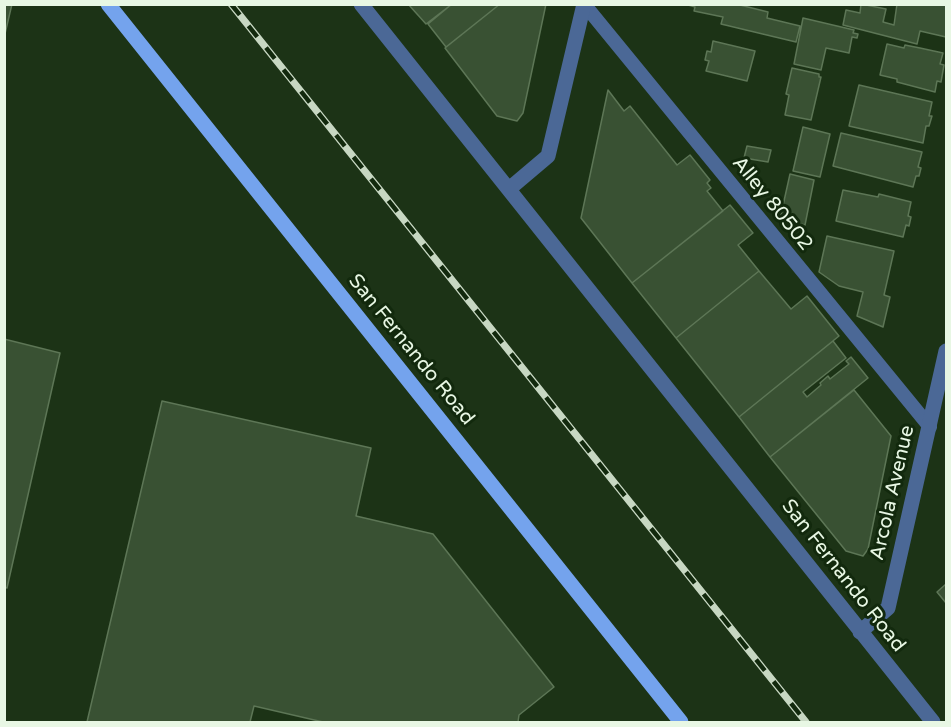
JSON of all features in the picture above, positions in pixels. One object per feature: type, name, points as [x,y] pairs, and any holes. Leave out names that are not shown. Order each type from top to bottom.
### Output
[{"type":"main road","name":"San Fernando Road","points":[[108,4],[681,723]]},
{"type":"street","name":"San Fernando Road","points":[[361,4],[933,723]]},
{"type":"street","points":[[509,189],[548,156],[584,4]]},
{"type":"street","name":"Arcola Avenue","points":[[860,632],[888,608],[946,351]]},
{"type":"lane","name":"Alley 80502","points":[[584,4],[930,428]]},
{"type":"building","points":[[4,4],[12,4],[4,38]]},
{"type":"building","points":[[408,4],[452,4],[426,24]]},
{"type":"building","points":[[452,4],[500,4],[446,47],[428,24]]},
{"type":"building","points":[[500,4],[546,4],[523,113],[517,121],[497,116],[445,48]]},
{"type":"building","points":[[685,4],[736,4],[768,12],[767,18],[800,26],[796,42],[721,24],[723,17],[694,11],[695,7]]},
{"type":"building","points":[[861,4],[886,9],[883,22],[894,25],[897,4],[946,5],[946,37],[920,31],[917,44],[843,25],[846,10],[860,13]]},
{"type":"building","points":[[803,18],[854,30],[853,33],[858,34],[857,38],[852,37],[849,53],[826,48],[821,70],[794,64]]},
{"type":"building","points":[[713,41],[755,51],[747,81],[706,71],[709,61],[705,60],[707,51],[711,52]]},
{"type":"building","points":[[887,44],[904,48],[905,45],[943,53],[940,64],[944,65],[941,82],[937,81],[935,92],[880,75]]},
{"type":"building","points":[[792,68],[819,74],[821,77],[811,120],[785,115],[789,95],[786,94]]},
{"type":"building","points":[[859,85],[932,102],[929,116],[932,116],[929,126],[926,126],[923,143],[849,126]]},
{"type":"building","points":[[608,90],[624,111],[630,106],[677,165],[690,155],[710,180],[707,183],[711,188],[707,191],[723,211],[632,283],[581,218]]},
{"type":"building","points":[[803,127],[830,134],[820,177],[793,171]]},
{"type":"building","points":[[841,133],[922,152],[918,167],[921,168],[919,176],[916,176],[913,187],[833,166]]},
{"type":"building","points":[[747,146],[771,150],[768,162],[744,158]]},
{"type":"building","points":[[790,174],[814,180],[805,225],[780,219]]},
{"type":"building","points":[[843,190],[878,197],[879,194],[911,202],[908,216],[911,217],[909,226],[906,225],[903,237],[836,221]]},
{"type":"building","points":[[730,205],[753,233],[738,245],[759,271],[676,338],[632,283]]},
{"type":"building","points":[[827,236],[894,251],[884,295],[890,297],[883,327],[857,316],[863,292],[839,286],[819,272]]},
{"type":"building","points":[[759,271],[791,309],[807,296],[839,336],[739,417],[676,338]]},
{"type":"building","points":[[4,339],[60,353],[7,588],[4,587]]},
{"type":"building","points":[[833,341],[846,358],[803,392],[807,397],[828,376],[830,379],[849,364],[846,361],[851,357],[868,378],[770,457],[739,417]]},
{"type":"building","points":[[854,390],[891,436],[868,549],[863,556],[846,551],[770,457]]},
{"type":"building","points":[[162,401],[371,448],[356,516],[433,534],[554,687],[519,715],[518,722],[323,722],[254,706],[250,722],[87,722]]},
{"type":"building","points":[[946,584],[946,603],[937,592]]},
{"type":"railway","points":[[231,4],[806,722]]}]
